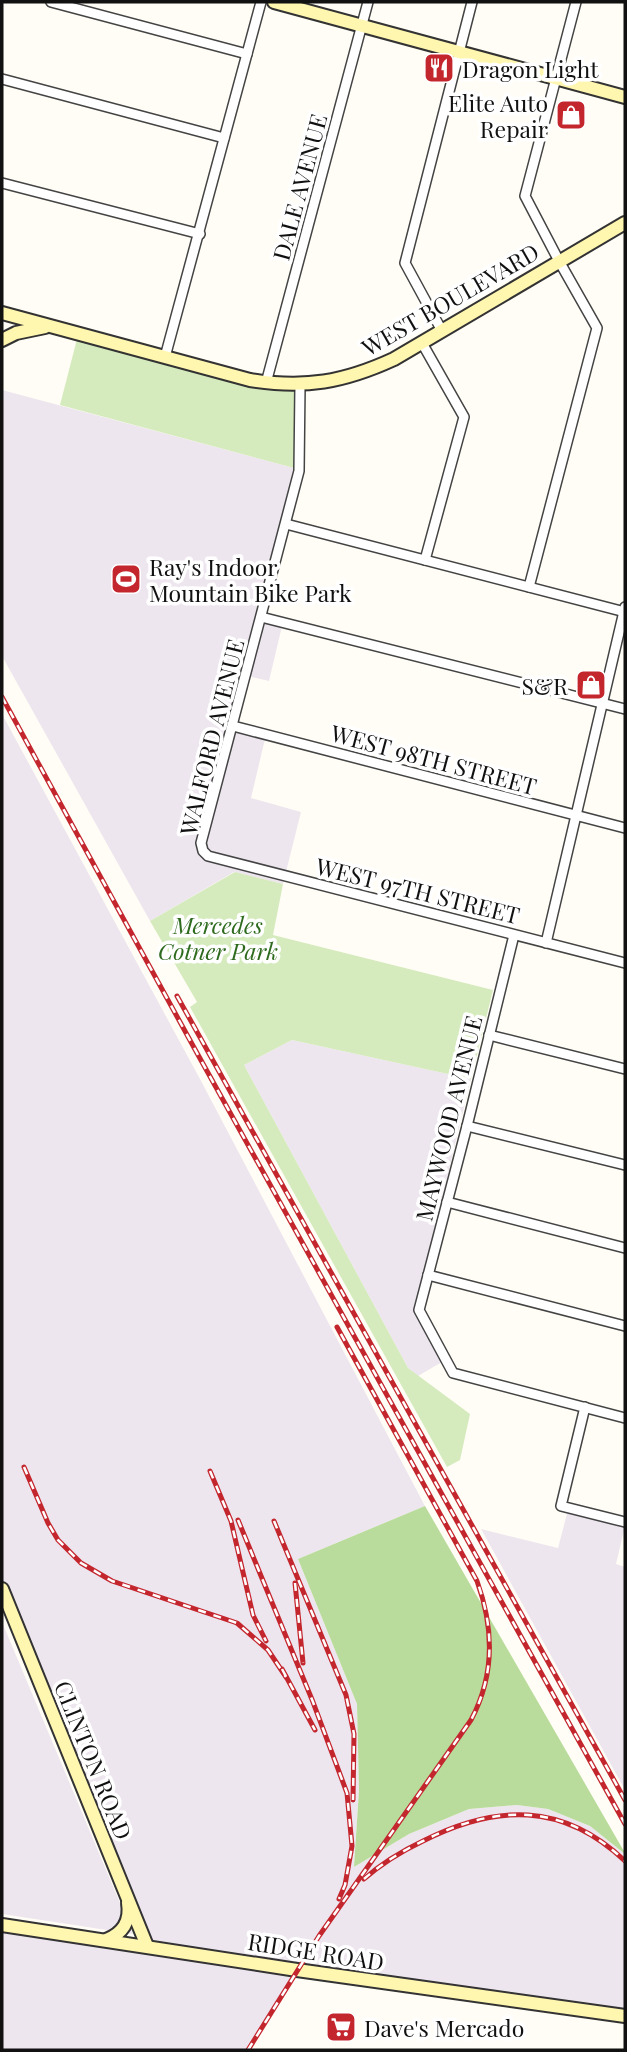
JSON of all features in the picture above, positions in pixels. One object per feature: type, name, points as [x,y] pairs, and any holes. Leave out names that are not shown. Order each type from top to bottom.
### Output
[{"type":"street","points":[[51,2],[247,54]]},
{"type":"street","points":[[165,357],[261,2]]},
{"type":"street","points":[[274,2],[625,97]]},
{"type":"street","name":"DALE AVENUE","points":[[266,383],[368,2]]},
{"type":"street","points":[[442,331],[405,263],[472,2]]},
{"type":"street","points":[[529,587],[597,328],[525,196],[576,2]]},
{"type":"street","points":[[2,79],[223,138]]},
{"type":"street","points":[[2,183],[200,234]]},
{"type":"street","name":"WEST BOULEVARD","points":[[2,313],[266,383],[300,385],[333,382],[394,359],[625,223]]},
{"type":"street","points":[[2,340],[10,329],[28,320]]},
{"type":"street","points":[[10,329],[48,326]]},
{"type":"street","points":[[422,343],[464,417],[425,560]]},
{"type":"street","name":"WALFORD AVENUE","points":[[203,851],[201,843],[299,471],[300,385]]},
{"type":"street","points":[[286,524],[625,610],[546,943]]},
{"type":"street","points":[[261,617],[625,709]]},
{"type":"street","name":"WEST 98TH STREET","points":[[233,726],[625,828]]},
{"type":"street","name":"WEST 97TH STREET","points":[[203,851],[208,856],[625,963]]},
{"type":"street","name":"MAYWOOD AVENUE","points":[[514,934],[419,1310],[453,1373],[585,1407]]},
{"type":"street","points":[[489,1035],[625,1069]]},
{"type":"street","points":[[467,1126],[625,1165]]},
{"type":"street","points":[[447,1202],[625,1248]]},
{"type":"street","points":[[428,1275],[625,1326]]},
{"type":"street","points":[[625,1418],[585,1407],[561,1506],[625,1522]]},
{"type":"street","name":"CLINTON ROAD","points":[[2,1589],[147,1946]]},
{"type":"street","points":[[106,1940],[116,1936],[126,1923],[130,1913],[127,1896]]},
{"type":"street","name":"RIDGE ROAD","points":[[2,1925],[625,2017]]},
{"type":"shaded area","points":[[2,390],[294,468],[256,619],[282,626],[269,681],[243,675],[230,730],[265,739],[251,798],[301,812],[283,884],[234,872],[150,921],[2,656]]},
{"type":"shaded area","points":[[2,714],[200,1079],[425,1506],[298,1559],[357,1704],[359,1790],[354,1867],[409,1834],[469,1809],[517,1805],[548,1809],[590,1826],[625,1854],[625,2011],[152,1942],[2,1578]]},
{"type":"shaded area","points":[[292,1040],[471,1079],[415,1309],[442,1362],[418,1376],[408,1368],[244,1065]]},
{"type":"shaded area","points":[[568,1510],[625,1526],[616,1564],[625,1567],[625,1790],[481,1529],[558,1548]]},
{"type":"shaded area","points":[[2,1622],[133,1934],[2,1914]]},
{"type":"shaded area","points":[[2,1925],[297,1970],[248,2050],[2,2050]]},
{"type":"green space","points":[[77,339],[296,389],[294,468],[60,405]]},
{"type":"green space","name":"Mercedes Cotner Park","points":[[235,872],[283,884],[273,935],[493,990],[471,1079],[292,1040],[244,1065],[408,1368],[470,1414],[460,1460],[447,1467],[190,1007],[197,1002],[150,921]]},
{"type":"green space","points":[[425,1506],[625,1854],[590,1826],[548,1809],[517,1805],[469,1809],[409,1834],[354,1867],[359,1790],[357,1704],[298,1559]]},
{"type":"railway","points":[[2,697],[625,1824]]},
{"type":"railway","points":[[177,996],[625,1800]]},
{"type":"railway","points":[[248,2050],[319,1936],[471,1720],[479,1703],[488,1669],[487,1616],[477,1581],[337,1327]]},
{"type":"railway","points":[[24,1467],[58,1540],[81,1563],[112,1581],[237,1623],[268,1650],[286,1677]]},
{"type":"railway","points":[[210,1471],[231,1521],[253,1615],[266,1641]]},
{"type":"railway","points":[[238,1520],[313,1702],[347,1793],[352,1846],[345,1885],[339,1899]]},
{"type":"railway","points":[[274,1521],[346,1695],[354,1734],[353,1800]]},
{"type":"railway","points":[[295,1583],[303,1663]]},
{"type":"railway","points":[[282,1669],[315,1730]]},
{"type":"railway","points":[[364,1879],[392,1858],[423,1841],[477,1820],[503,1816],[528,1815],[553,1819],[578,1828],[602,1842],[625,1861]]},
{"type":"place","name":"Dragon Light","points":[[439,68]]},
{"type":"place","name":"Elite Auto Repair","points":[[571,115]]},
{"type":"place","name":"Ray's Indoor Mountain Bike Park","points":[[126,579]]},
{"type":"place","name":"S&R","points":[[591,685]]},
{"type":"place","name":"Dave's Mercado","points":[[341,2027]]}]
